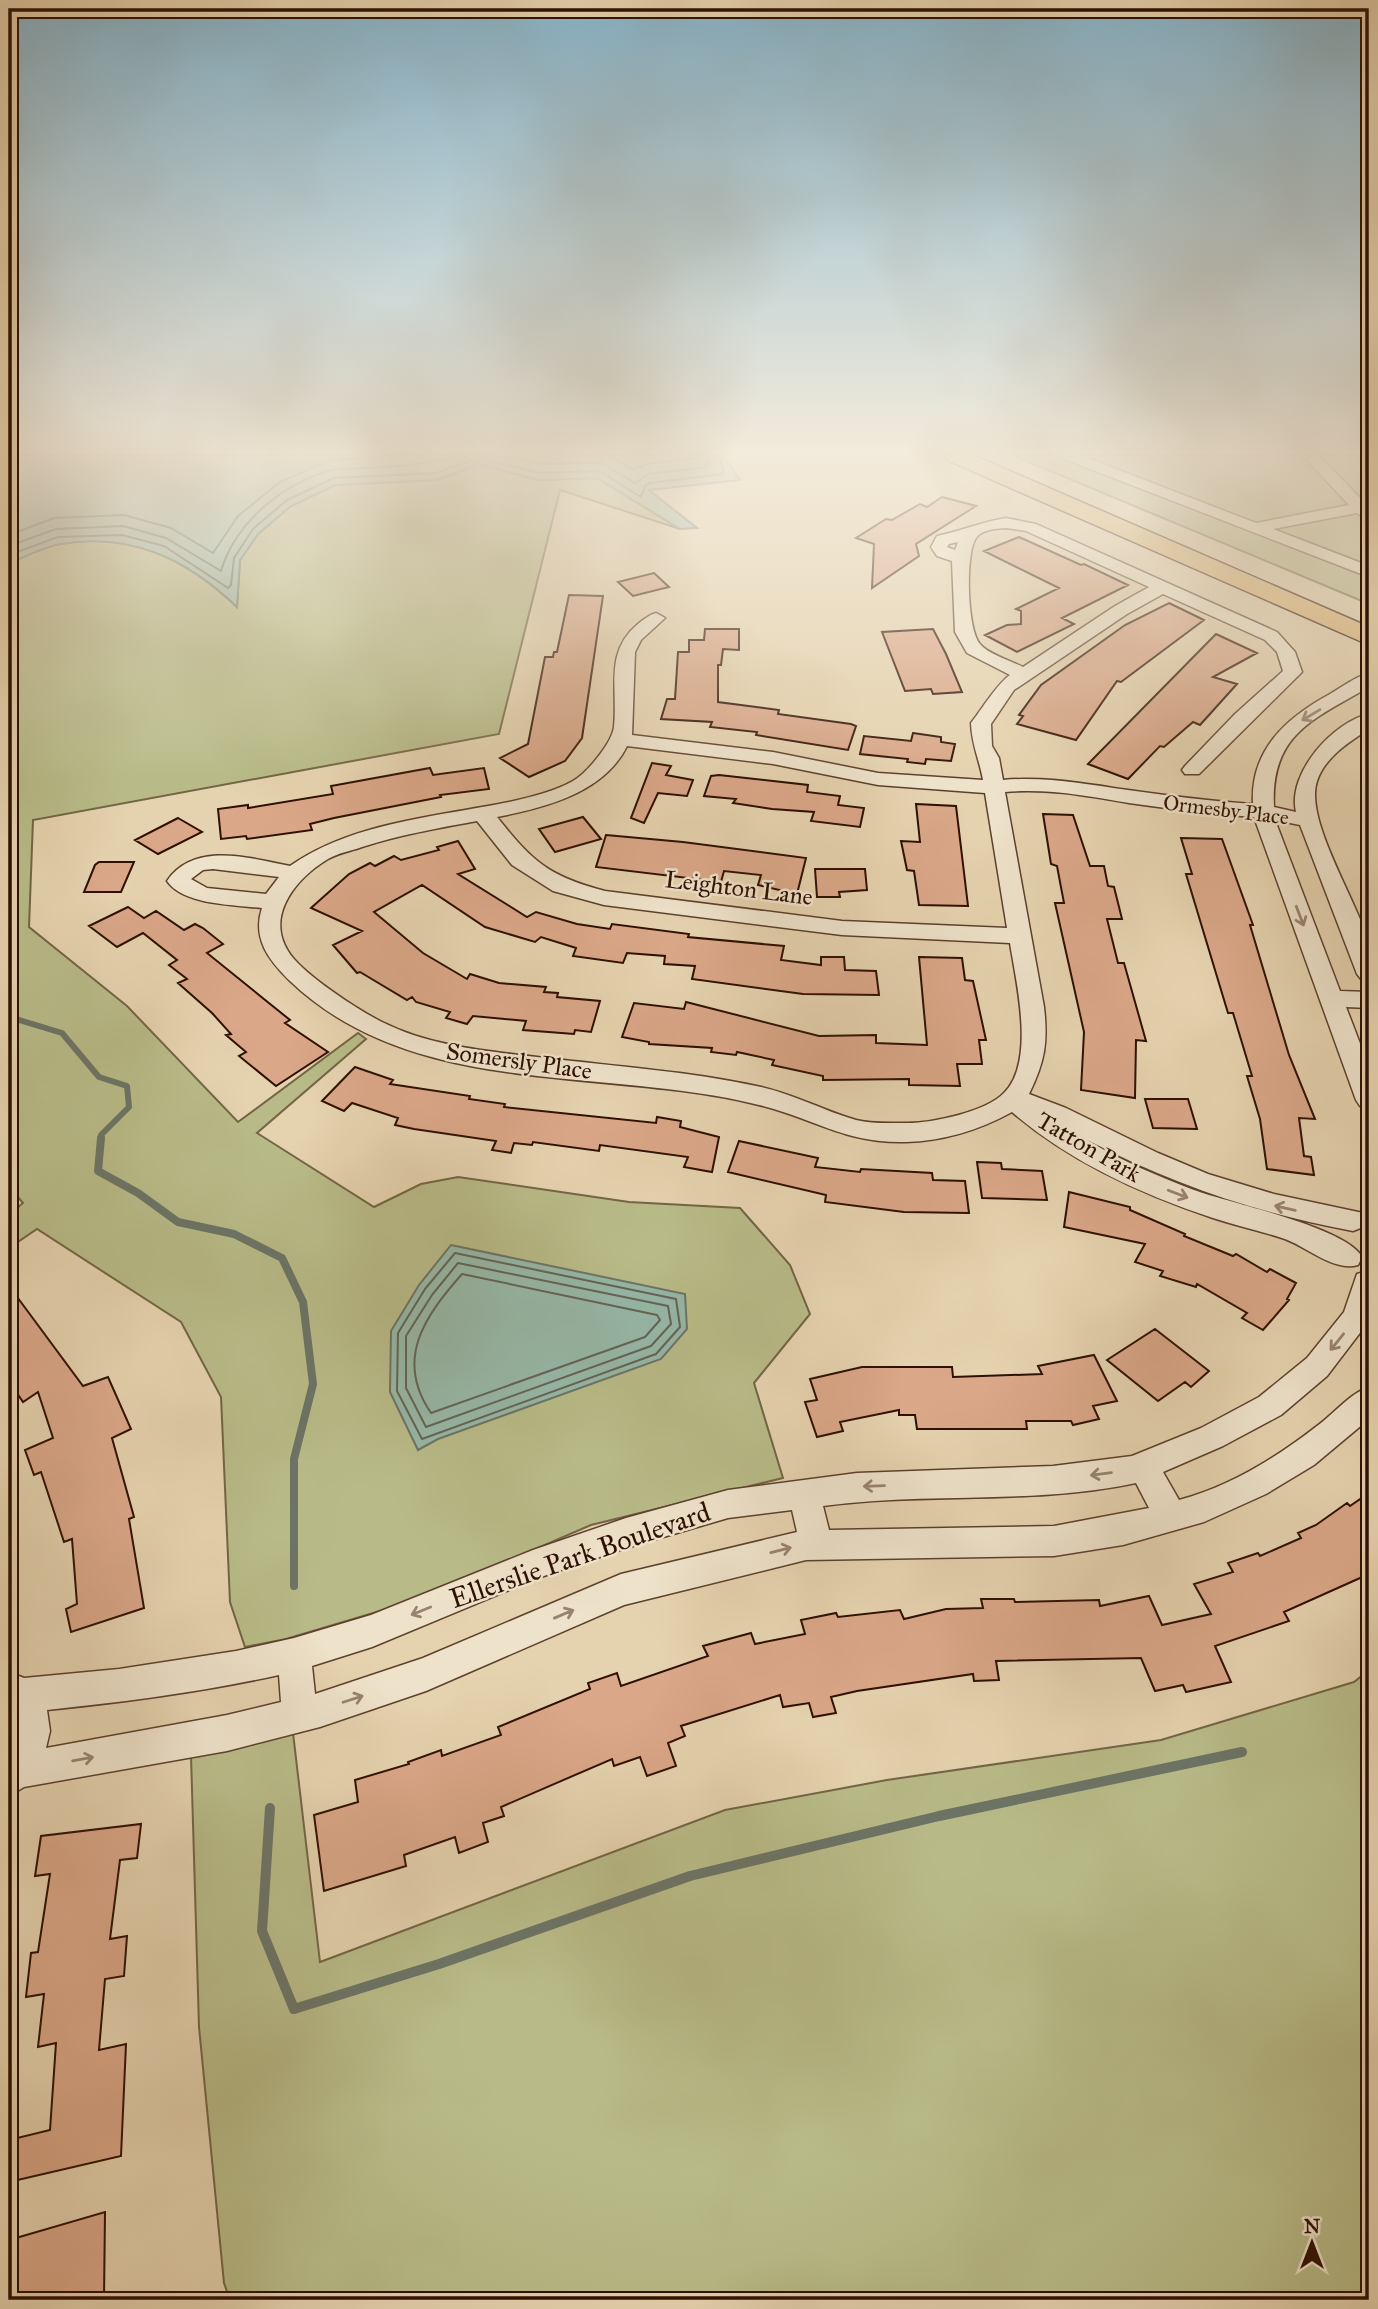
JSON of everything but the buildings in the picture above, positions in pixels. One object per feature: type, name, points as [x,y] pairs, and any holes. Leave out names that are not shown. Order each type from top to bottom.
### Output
[{"type":"highway","points":[[1200,563],[1369,637]]},
{"type":"highway","points":[[1246,563],[1369,614]]},
{"type":"street","points":[[960,563],[964,632],[973,649],[1024,675]]},
{"type":"street","points":[[1109,563],[1271,636],[1282,645],[1290,658],[1293,672],[1242,718],[1192,770]]},
{"type":"street","points":[[1345,563],[1369,572]]},
{"type":"street","points":[[1014,1098],[1029,1069],[1035,1040],[989,758],[997,747],[999,735],[998,724],[991,713],[1007,686],[1121,610],[1163,587]]},
{"type":"street","name":"Somersly Place","points":[[656,618],[633,637],[626,652],[624,729],[620,739],[605,763],[581,785],[518,807],[396,830],[323,853],[294,873],[278,892],[270,917],[271,940],[279,957],[312,988],[373,1028],[414,1043],[470,1058],[681,1083],[762,1096],[857,1130],[905,1133],[941,1130],[981,1117],[1014,1098]]},
{"type":"street","points":[[1369,679],[1287,729],[1271,752],[1262,776],[1265,818],[1369,1100]]},
{"type":"street","points":[[1369,720],[1328,747],[1311,770],[1303,795],[1309,821],[1369,974]]},
{"type":"street","name":"Ormesby Place","points":[[620,739],[773,758],[878,779],[993,787],[1161,815],[1309,821]]},
{"type":"street","name":"Leighton Lane","points":[[484,814],[520,860],[562,886],[604,898],[842,928],[1020,936]]},
{"type":"street","points":[[275,902],[202,894],[178,881],[182,872],[194,864],[209,862],[294,873]]},
{"type":"street","points":[[1331,999],[1369,1000]]},
{"type":"street","name":"Tatton Park","points":[[1014,1098],[1060,1113],[1149,1160],[1223,1189],[1285,1209],[1361,1215]]},
{"type":"street","name":"Tatton Park","points":[[1014,1098],[1039,1122],[1073,1144],[1157,1186],[1212,1208],[1303,1235],[1348,1257]]},
{"type":"street","name":"Tatton Park","points":[[1361,1215],[1346,1231],[1345,1243],[1348,1257],[1368,1283]]},
{"type":"street","name":"Ellerslie Park Boulevard","points":[[14,1693],[119,1686],[236,1668],[294,1655],[372,1631],[533,1565],[626,1533],[728,1504],[858,1487],[1053,1480],[1134,1470],[1212,1437],[1280,1398],[1317,1367],[1357,1317],[1368,1283]]},
{"type":"street","name":"Ellerslie Park Boulevard","points":[[12,1774],[227,1733],[300,1715],[426,1674],[621,1590],[806,1545],[1054,1541],[1123,1530],[1204,1508],[1255,1484],[1303,1455],[1345,1424],[1369,1400]]},
{"type":"street","points":[[1143,1466],[1171,1517]]},
{"type":"street","points":[[804,1494],[816,1545]]},
{"type":"street","points":[[294,1655],[300,1715]]},
{"type":"street","points":[[12,1774],[26,1754],[32,1737],[33,1720],[28,1707],[14,1693]]},
{"type":"green space","points":[[9,563],[176,563],[198,575],[237,607],[240,563],[542,563],[499,734],[33,820],[29,927],[127,1006],[238,1122],[358,1033],[366,1039],[257,1133],[374,1207],[421,1184],[458,1177],[629,1202],[740,1208],[790,1265],[810,1314],[754,1383],[783,1478],[591,1525],[417,1600],[286,1639],[245,1647],[230,1602],[221,1397],[181,1322],[37,1229],[9,1248],[9,1215],[23,1203],[9,1187]]},
{"type":"green space","points":[[1270,563],[1369,563],[1369,604]]},
{"type":"green space","points":[[1369,1670],[1367,2300],[230,2300],[224,2283],[199,2027],[191,1756],[293,1733],[320,1962],[725,1810],[887,1780],[1161,1740],[1354,1682]]},
{"type":"water","points":[[178,563],[240,563],[237,607],[198,575]]},
{"type":"water","points":[[451,1245],[685,1294],[687,1329],[661,1359],[438,1439],[418,1450],[390,1392],[391,1331],[419,1285]]},
{"type":"waterway","points":[[9,1017],[62,1033],[99,1077],[127,1086],[129,1107],[101,1138]]},
{"type":"waterway","points":[[101,1138],[98,1171],[138,1193],[178,1222],[234,1234],[282,1258],[303,1302],[313,1384],[294,1459],[294,1586]]},
{"type":"waterway","points":[[270,1808],[262,1931],[294,2009],[439,1964],[690,1876],[939,1816],[1242,1752]]}]
